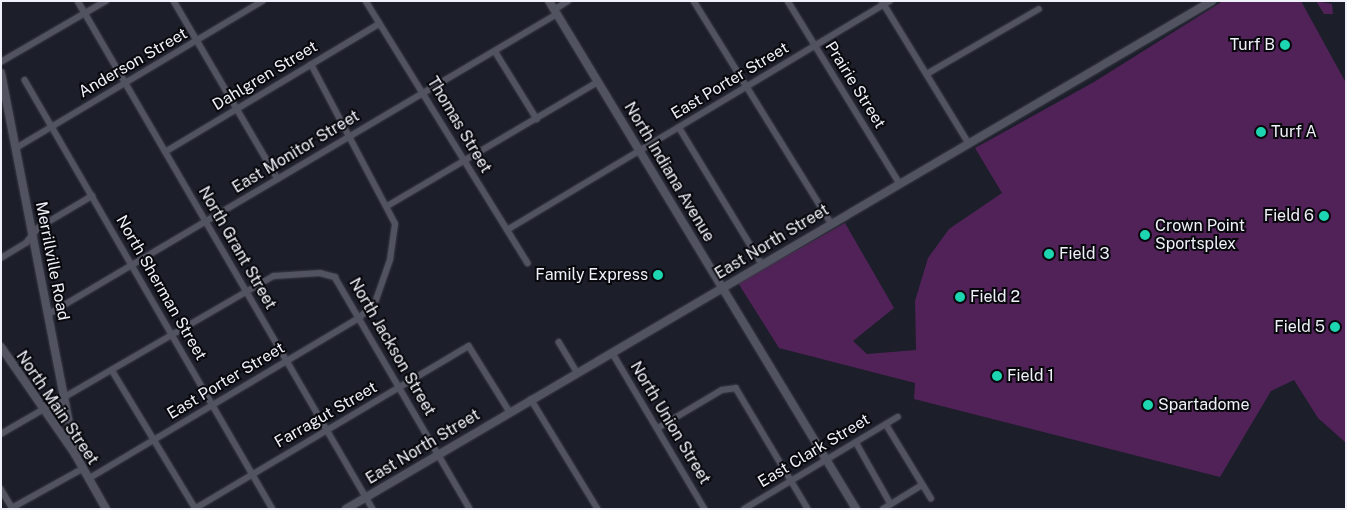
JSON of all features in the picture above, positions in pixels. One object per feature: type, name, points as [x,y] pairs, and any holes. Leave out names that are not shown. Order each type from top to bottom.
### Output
[{"type":"street","name":"North Grant Street","points":[[78,1],[373,509]]},
{"type":"street","points":[[1,62],[106,1]]},
{"type":"street","points":[[174,1],[278,179]]},
{"type":"street","name":"Anderson Street","points":[[16,148],[263,1]]},
{"type":"street","name":"Thomas Street","points":[[366,1],[528,263]]},
{"type":"street","name":"North Indiana Avenue","points":[[549,1],[856,509]]},
{"type":"street","name":"East Monitor Street","points":[[49,314],[495,51],[556,12],[568,1]]},
{"type":"street","points":[[694,1],[831,223]]},
{"type":"street","name":"Prairie Street","points":[[788,1],[899,182]]},
{"type":"street","name":"East North Street","points":[[346,509],[899,182],[968,142],[1069,88],[1212,1]]},
{"type":"street","points":[[886,2],[968,142]]},
{"type":"street","name":"East Porter Street","points":[[507,230],[886,2]]},
{"type":"street","points":[[927,74],[1038,9]]},
{"type":"street","name":"Dahlgren Street","points":[[166,152],[379,24]]},
{"type":"street","points":[[495,51],[537,118]]},
{"type":"street","points":[[311,65],[389,205],[598,82]]},
{"type":"street","name":"Merrillville Road","points":[[1,74],[75,454]]},
{"type":"street","name":"North Sherman Street","points":[[25,80],[273,509]]},
{"type":"street","points":[[679,128],[762,264]]},
{"type":"street","points":[[1,258],[92,196]]},
{"type":"street","name":"East Porter Street","points":[[88,479],[359,318],[375,303],[390,260],[395,224],[389,205]]},
{"type":"street","name":"North Jackson Street","points":[[246,292],[283,273],[335,277],[470,509]]},
{"type":"street","points":[[1,434],[246,292]]},
{"type":"street","points":[[559,342],[577,372]]},
{"type":"street","name":"Farragut Street","points":[[196,508],[469,346],[510,412]]},
{"type":"street","name":"North Main Street","points":[[1,347],[41,411],[75,454],[106,509]]},
{"type":"street","name":"North Union Street","points":[[612,352],[705,509]]},
{"type":"street","points":[[112,370],[196,508]]},
{"type":"street","points":[[658,428],[733,387],[808,509]]},
{"type":"street","points":[[531,399],[598,509]]},
{"type":"street","name":"East Clark Street","points":[[744,509],[898,417]]},
{"type":"street","points":[[886,424],[931,498]]},
{"type":"street","points":[[856,442],[891,504]]},
{"type":"street","points":[[1,489],[13,508],[82,469]]},
{"type":"street","points":[[883,509],[922,485]]},
{"type":"shaded area","name":"Crown Point Sportsplex","points":[[1223,1],[1301,1],[1346,83],[1346,443],[1318,418],[1294,380],[1271,391],[1220,477],[914,399],[915,383],[779,348],[738,283],[845,223],[894,308],[853,341],[867,354],[916,350],[915,301],[928,258],[949,229],[1002,193],[975,148],[1094,82]]},
{"type":"shaded area","points":[[1316,1],[1332,4],[1333,14],[1324,14]]},
{"type":"place","name":"Turf B","points":[[1285,45]]},
{"type":"place","name":"Turf A","points":[[1261,132]]},
{"type":"place","name":"Field 6","points":[[1324,216]]},
{"type":"place","name":"Crown Point Sportsplex","points":[[1145,235]]},
{"type":"place","name":"Field 3","points":[[1049,254]]},
{"type":"place","name":"Family Express","points":[[658,275]]},
{"type":"place","name":"Field 2","points":[[960,297]]},
{"type":"place","name":"Field 5","points":[[1335,327]]},
{"type":"place","name":"Field 1","points":[[997,376]]},
{"type":"place","name":"Spartadome","points":[[1148,405]]}]
